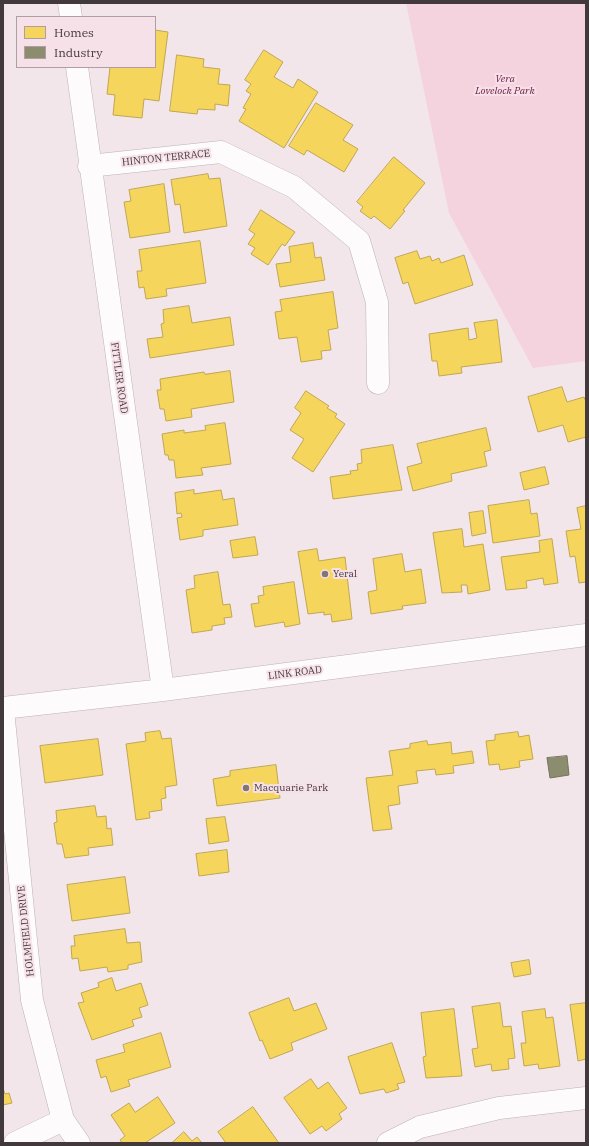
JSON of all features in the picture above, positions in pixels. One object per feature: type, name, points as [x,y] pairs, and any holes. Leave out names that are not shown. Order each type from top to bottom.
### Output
[{"type":"street","points":[[69,3],[71,16]]},
{"type":"street","name":"FITTLER ROAD","points":[[77,68],[89,166],[163,690]]},
{"type":"street","name":"HINTON TERRACE","points":[[89,166],[221,152],[294,187],[359,241],[378,302],[378,383]]},
{"type":"street","name":"LINK ROAD","points":[[3,709],[163,690],[586,635]]},
{"type":"street","name":"HOLMFIELD DRIVE","points":[[3,709],[32,1000],[63,1120],[79,1143]]},
{"type":"street","points":[[388,1143],[420,1127],[499,1108],[586,1098]]},
{"type":"street","points":[[15,1143],[63,1120]]},
{"type":"green space","name":"Vera Lovelock Park","points":[[406,3],[586,3],[586,361],[533,368],[449,213]]},
{"type":"building: Homes","points":[[156,30],[168,32],[159,101],[144,99],[142,118],[113,115],[115,95],[107,94],[110,68],[156,68]]},
{"type":"building: Homes","points":[[264,50],[283,62],[274,77],[293,88],[298,79],[318,92],[284,148],[239,121],[246,109],[243,108],[251,94],[246,91],[251,84],[245,80]]},
{"type":"building: Homes","points":[[177,55],[204,59],[203,67],[220,69],[218,84],[230,85],[228,106],[215,104],[215,110],[198,109],[197,114],[170,111]]},
{"type":"building: Homes","points":[[316,103],[353,125],[343,140],[358,149],[344,172],[307,150],[304,155],[289,146]]},
{"type":"building: Homes","points":[[394,157],[425,183],[390,229],[374,216],[371,219],[360,211],[363,207],[357,202]]},
{"type":"building: Homes","points":[[208,174],[209,179],[220,178],[227,226],[184,233],[180,204],[175,205],[171,180]]},
{"type":"building: Homes","points":[[164,184],[170,232],[130,238],[124,202],[131,201],[129,190]]},
{"type":"building: Homes","points":[[261,210],[295,232],[285,246],[282,244],[268,265],[251,254],[255,248],[248,244],[255,234],[249,230]]},
{"type":"building: Homes","points":[[200,241],[206,283],[166,289],[167,296],[146,299],[144,287],[139,288],[137,271],[142,271],[139,250]]},
{"type":"building: Homes","points":[[313,243],[315,258],[321,257],[325,280],[280,287],[276,264],[291,262],[289,247]]},
{"type":"building: Homes","points":[[417,251],[420,259],[430,256],[432,261],[439,258],[441,263],[464,255],[473,285],[415,304],[408,282],[403,284],[395,258]]},
{"type":"building: Homes","points":[[333,292],[338,328],[328,330],[331,350],[321,351],[322,359],[301,362],[297,337],[279,339],[275,312],[282,311],[280,300]]},
{"type":"building: Homes","points":[[189,306],[192,323],[230,317],[234,345],[150,358],[147,339],[163,337],[161,324],[164,323],[163,310]]},
{"type":"building: Homes","points":[[497,320],[502,362],[461,367],[462,373],[439,376],[437,361],[432,361],[429,334],[468,328],[469,340],[477,338],[474,323]]},
{"type":"building: Homes","points":[[230,371],[234,402],[191,409],[192,417],[166,421],[164,409],[160,409],[157,390],[161,390],[160,379],[204,372],[205,374]]},
{"type":"building: Homes","points":[[562,387],[567,402],[584,397],[586,402],[586,437],[568,442],[563,425],[538,432],[528,397]]},
{"type":"building: Homes","points":[[306,391],[329,406],[327,408],[337,414],[335,417],[345,424],[313,472],[292,458],[304,439],[290,430],[301,413],[295,408]]},
{"type":"building: Homes","points":[[225,423],[231,464],[201,468],[203,475],[176,478],[174,460],[169,460],[168,455],[165,455],[162,434],[184,430],[184,433],[206,430],[205,426]]},
{"type":"building: Homes","points":[[486,428],[491,450],[484,452],[487,466],[451,474],[452,481],[413,491],[407,467],[422,463],[417,444]]},
{"type":"building: Homes","points":[[393,445],[402,490],[333,499],[330,477],[351,474],[350,471],[358,470],[357,464],[362,463],[361,450]]},
{"type":"building: Homes","points":[[545,467],[549,484],[524,490],[520,473]]},
{"type":"building: Homes","points":[[194,490],[194,494],[221,490],[223,500],[234,498],[238,525],[203,530],[203,536],[180,540],[177,518],[182,517],[181,513],[177,514],[175,493]]},
{"type":"building: Homes","points":[[529,500],[531,514],[537,513],[540,536],[493,543],[488,506]]},
{"type":"building: Homes","points":[[586,506],[586,582],[579,583],[575,556],[570,557],[566,531],[581,529],[577,508]]},
{"type":"building: Homes","points":[[483,511],[486,533],[472,536],[469,513]]},
{"type":"building: Homes","points":[[462,529],[464,547],[483,544],[490,590],[468,594],[467,585],[461,585],[462,592],[442,593],[433,533]]},
{"type":"building: Homes","points":[[255,537],[258,555],[233,558],[230,541]]},
{"type":"building: Homes","points":[[552,539],[558,583],[544,585],[543,578],[526,581],[527,588],[506,590],[501,557],[540,552],[539,541]]},
{"type":"building: Homes","name":"Yeral","points":[[317,549],[319,561],[345,557],[352,619],[332,622],[331,614],[324,615],[324,612],[308,614],[298,552]]},
{"type":"building: Homes","points":[[402,554],[405,572],[421,569],[426,603],[402,606],[403,609],[371,614],[368,592],[377,590],[373,559]]},
{"type":"building: Homes","points":[[218,572],[223,605],[230,604],[232,617],[224,618],[225,624],[212,626],[212,630],[192,633],[186,590],[195,588],[194,576]]},
{"type":"building: Homes","points":[[294,582],[300,624],[285,627],[284,622],[255,627],[251,604],[259,603],[258,596],[264,595],[263,587]]},
{"type":"building: Homes","points":[[160,731],[162,739],[171,738],[177,785],[165,787],[166,798],[161,799],[162,810],[149,812],[150,818],[136,820],[126,744],[146,741],[145,733]]},
{"type":"building: Homes","points":[[518,732],[519,737],[529,735],[533,759],[519,761],[520,767],[500,770],[499,764],[489,765],[486,741],[495,740],[495,735]]},
{"type":"building: Homes","points":[[98,739],[103,775],[45,783],[40,746]]},
{"type":"building: Homes","points":[[427,741],[428,745],[451,742],[452,754],[472,751],[474,763],[453,766],[454,773],[436,775],[435,769],[416,771],[418,783],[398,786],[400,804],[388,806],[392,829],[373,831],[366,778],[393,775],[389,751],[410,748],[410,744]]},
{"type":"building: Homes","name":"Macquarie Park","points":[[276,765],[280,798],[217,806],[213,779],[230,776],[230,771]]},
{"type":"building: Homes","points":[[95,806],[97,817],[106,816],[107,829],[111,828],[113,845],[88,848],[89,855],[65,858],[62,844],[57,844],[54,823],[57,822],[56,811]]},
{"type":"building: Homes","points":[[225,817],[229,841],[209,844],[206,819]]},
{"type":"building: Homes","points":[[227,850],[229,872],[199,876],[196,854]]},
{"type":"building: Homes","points":[[125,877],[130,913],[72,921],[67,885]]},
{"type":"building: Homes","points":[[125,929],[127,943],[140,942],[142,962],[128,965],[128,969],[108,972],[107,967],[80,971],[78,958],[72,959],[71,946],[75,946],[74,936]]},
{"type":"building: Homes","points":[[529,960],[531,974],[514,977],[511,963]]},
{"type":"building: Homes","points":[[112,978],[116,991],[141,983],[148,1005],[139,1008],[142,1017],[132,1020],[134,1026],[92,1040],[78,1003],[84,1002],[81,993],[99,987],[98,983]]},
{"type":"building: Homes","points":[[289,998],[294,1011],[316,1003],[327,1029],[291,1043],[293,1050],[270,1059],[262,1040],[260,1041],[249,1013]]},
{"type":"building: Homes","points":[[500,1003],[503,1027],[511,1026],[515,1058],[508,1059],[509,1069],[492,1071],[491,1064],[475,1067],[472,1049],[478,1048],[472,1007]]},
{"type":"building: Homes","points":[[586,1003],[586,1059],[578,1061],[570,1005]]},
{"type":"building: Homes","points":[[454,1009],[462,1076],[426,1078],[423,1057],[426,1056],[421,1013]]},
{"type":"building: Homes","points":[[545,1009],[546,1018],[553,1017],[560,1066],[539,1069],[538,1064],[524,1066],[521,1043],[526,1043],[522,1012]]},
{"type":"building: Homes","points":[[161,1033],[171,1067],[128,1080],[130,1086],[111,1092],[106,1076],[101,1078],[96,1060],[125,1052],[123,1045]]},
{"type":"building: Homes","points":[[392,1043],[405,1082],[397,1084],[399,1089],[386,1093],[384,1089],[360,1094],[348,1057]]},
{"type":"building: Homes","points":[[311,1079],[318,1089],[328,1082],[347,1108],[339,1114],[342,1119],[326,1131],[322,1126],[310,1134],[284,1098]]},
{"type":"building: Homes","points":[[3,1088],[5,1094],[9,1093],[12,1103],[3,1105]]},
{"type":"building: Homes","points":[[158,1097],[175,1123],[145,1143],[122,1143],[120,1140],[125,1136],[111,1115],[129,1103],[135,1112]]},
{"type":"building: Homes","points":[[253,1107],[279,1143],[226,1143],[218,1132]]},
{"type":"building: Homes","points":[[184,1132],[192,1141],[197,1137],[202,1143],[172,1143]]},
{"type":"building: Industry","points":[[567,756],[569,775],[550,778],[547,758]]},
{"type":"place","name":"Yeral","points":[[325,574]]},
{"type":"place","name":"Macquarie Park","points":[[246,788]]}]
